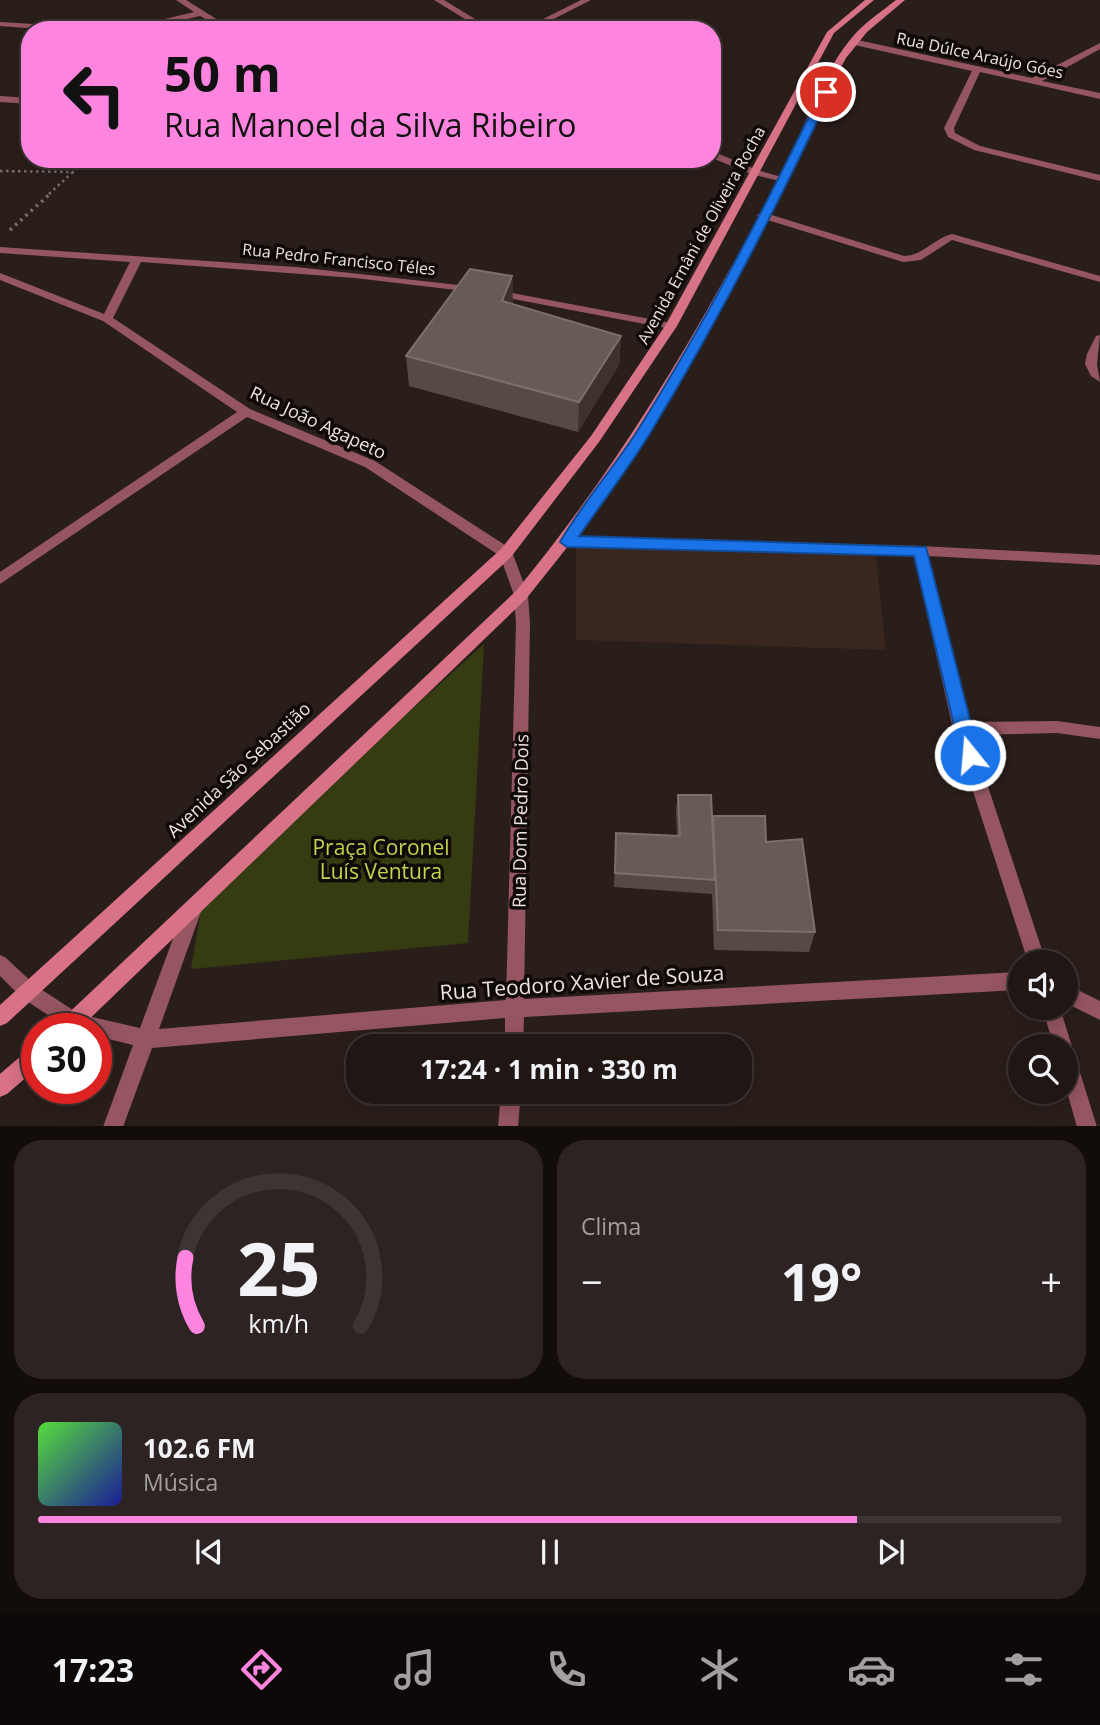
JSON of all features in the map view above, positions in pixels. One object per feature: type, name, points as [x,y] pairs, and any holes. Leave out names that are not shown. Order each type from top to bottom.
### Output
[{"type":"main road","name":"Avenida Ernâni de Oliveira Rocha","points":[[506,553],[595,439],[671,326],[831,32],[870,0]]},
{"type":"main road","points":[[82,1013],[521,595],[567,542],[641,436],[688,357],[762,215],[784,179],[853,42],[901,0]]},
{"type":"main road","name":"Avenida São Sebastião","points":[[0,1017],[506,553]]},
{"type":"main road","points":[[0,1087],[21,1069]]},
{"type":"street","points":[[180,0],[215,21]]},
{"type":"street","points":[[438,0],[474,21]]},
{"type":"street","points":[[544,21],[587,0]]},
{"type":"street","points":[[166,21],[201,13]]},
{"type":"street","points":[[0,24],[21,25]]},
{"type":"street","name":"Rua Dúlce Araújo Góes","points":[[853,42],[1100,96]]},
{"type":"street","points":[[1034,81],[1100,46]]},
{"type":"street","points":[[977,69],[949,128],[951,135],[977,148],[1100,178]]},
{"type":"street","points":[[0,99],[21,100]]},
{"type":"street","points":[[721,158],[754,172],[784,179]]},
{"type":"street","points":[[762,215],[903,259],[918,259],[940,240],[952,237],[1100,279]]},
{"type":"street","name":"Rua Pedro Francisco Téles","points":[[0,250],[263,266],[382,277],[528,297],[671,326]]},
{"type":"street","points":[[107,320],[137,259]]},
{"type":"street","name":"Rua João Agapeto","points":[[0,276],[107,320],[246,412],[370,464],[506,553]]},
{"type":"street","points":[[1100,338],[1090,358],[1090,366],[1100,377]]},
{"type":"street","points":[[3,574],[246,412]]},
{"type":"street","points":[[567,542],[920,551],[1100,560]]},
{"type":"street","points":[[920,551],[961,729],[1033,950]]},
{"type":"street","name":"Rua Dom Pedro Dois","points":[[506,553],[521,595],[523,659],[518,1008],[515,1034]]},
{"type":"street","points":[[961,729],[1057,727],[1100,733]]},
{"type":"street","points":[[113,1126],[147,1040],[194,905]]},
{"type":"street","name":"Rua Teodoro Xavier de Souza","points":[[0,964],[55,1013]]},
{"type":"street","name":"Rua Teodoro Xavier de Souza","points":[[112,1033],[147,1040],[518,1008],[1008,982]]},
{"type":"street","points":[[1078,999],[1100,1011]]},
{"type":"street","points":[[1078,1096],[1087,1126]]},
{"type":"street","points":[[508,1126],[510,1104]]},
{"type":"path","points":[[6,234],[26,212],[41,204],[79,168]]},
{"type":"path","points":[[0,171],[74,173]]},
{"type":"shaded area","points":[[576,547],[875,548],[886,650],[576,640]]},
{"type":"green space","name":"Praça Coronel Luís Ventura","points":[[484,644],[468,943],[191,969],[203,898]]},
{"type":"building","points":[[470,269],[512,276],[502,301],[621,336],[579,402],[406,356]]},
{"type":"building","points":[[678,795],[711,795],[715,880],[615,873],[616,833],[680,836]]},
{"type":"building","points":[[713,816],[765,816],[766,842],[802,839],[815,932],[718,930]]},
{"type":"route","points":[[826,92],[784,179],[762,215],[688,357],[641,436],[567,542],[920,551],[961,729],[970,755]]}]
